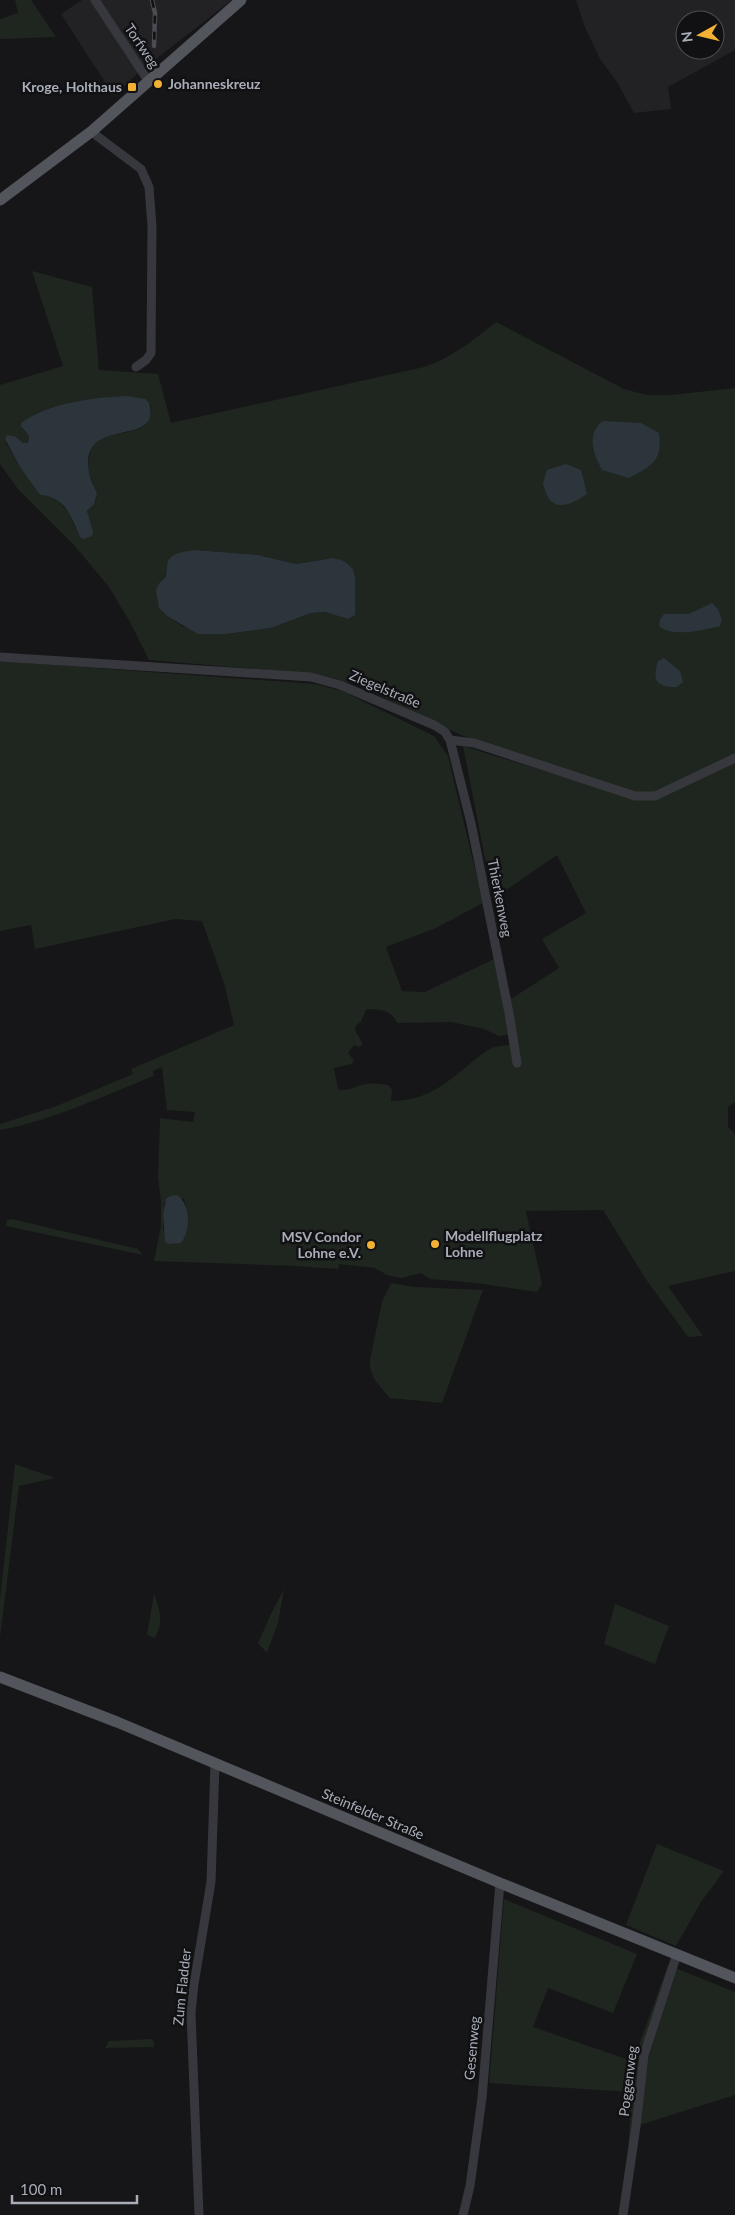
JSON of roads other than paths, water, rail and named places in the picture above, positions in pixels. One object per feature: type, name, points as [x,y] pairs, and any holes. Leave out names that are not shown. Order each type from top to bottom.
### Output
[{"type":"main road","points":[[0,200],[92,131],[241,0]]},
{"type":"main road","name":"Steinfelder Straße","points":[[0,1677],[117,1722],[500,1883],[735,1978]]},
{"type":"street","name":"Torfweg","points":[[95,0],[150,82]]},
{"type":"street","points":[[92,131],[142,169],[149,187],[152,226],[151,353],[146,360],[136,367]]},
{"type":"street","name":"Ziegelstraße","points":[[0,657],[311,677],[340,684],[434,725],[445,732],[450,740]]},
{"type":"street","points":[[450,740],[474,743],[635,796],[655,796],[661,794],[735,758]]},
{"type":"street","name":"Thierkenweg","points":[[450,740],[471,823],[509,1013],[517,1063]]},
{"type":"street","name":"Zum Fladder","points":[[199,2215],[191,2013],[211,1882],[216,1764]]},
{"type":"street","name":"Gesenweg","points":[[463,2215],[470,2186],[482,2098],[500,1883]]},
{"type":"street","name":"Poggenweg","points":[[623,2215],[644,2055],[677,1954]]},
{"type":"railway","points":[[152,0],[155,13],[154,46]]},
{"type":"place","name":"Johanneskreuz","points":[[158,84]]},
{"type":"place","name":"Kroge, Holthaus","points":[[132,87]]},
{"type":"place","name":"Modellflugplatz Lohne","points":[[435,1244]]},
{"type":"place","name":"MSV Condor Lohne e.V.","points":[[371,1245]]}]
